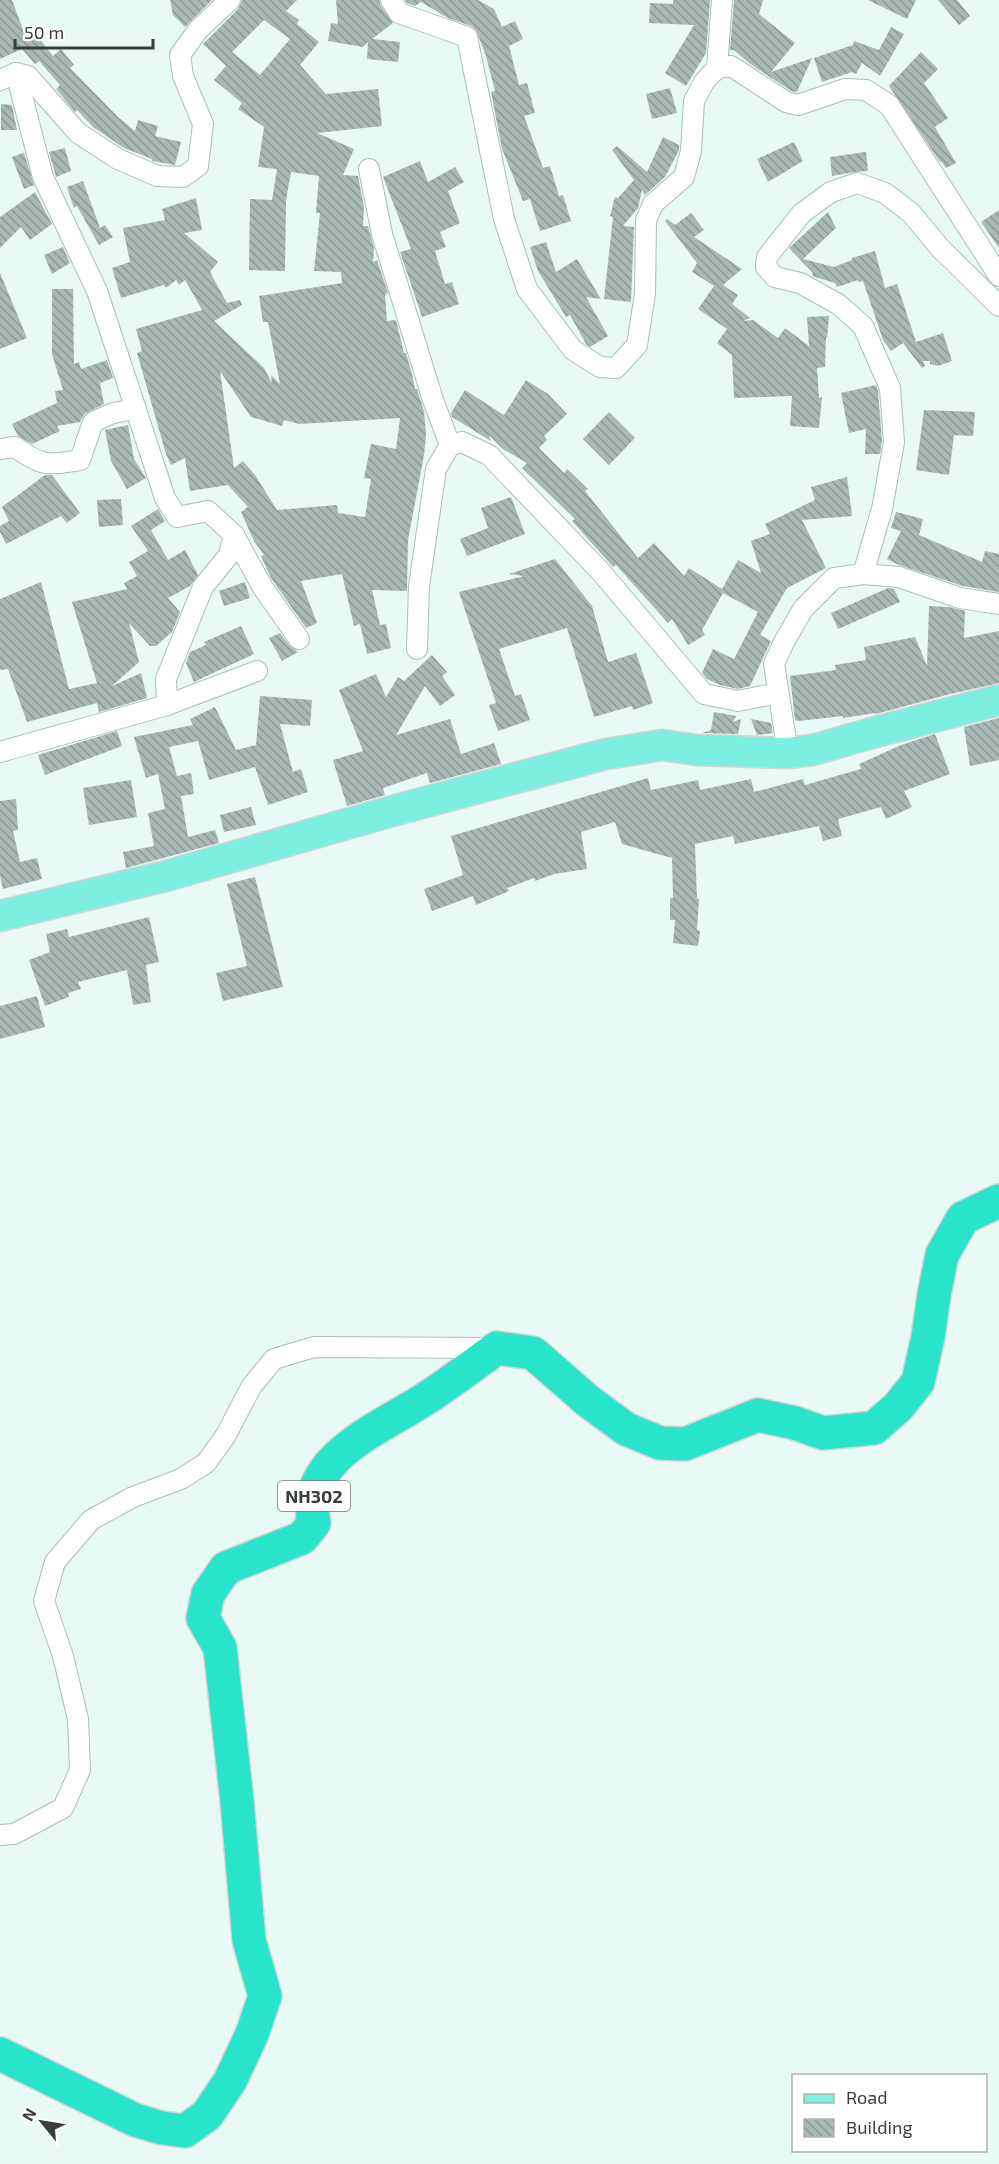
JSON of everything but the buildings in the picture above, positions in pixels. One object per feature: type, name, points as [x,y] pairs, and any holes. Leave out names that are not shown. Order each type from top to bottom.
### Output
[{"type":"highway","points":[[497,1348],[533,1353],[588,1401],[626,1429],[660,1443],[685,1444],[758,1415],[823,1433],[874,1428],[898,1407],[918,1382],[942,1255],[963,1218],[999,1201]]},
{"type":"highway","name":"NH302","points":[[0,2054],[135,2120],[162,2128],[185,2131],[207,2115],[230,2081],[252,2034],[265,1996],[249,1940],[220,1648],[203,1618],[208,1594],[226,1568],[302,1538],[314,1523],[311,1512],[317,1481],[347,1447],[424,1400],[497,1348]]},
{"type":"main road","points":[[0,916],[166,876],[606,753],[662,745],[697,750],[788,753],[813,750],[999,700]]},
{"type":"street","points":[[230,0],[198,30],[180,55],[183,76],[203,124],[198,166],[183,177],[157,176],[118,159],[78,134],[28,76],[8,77],[43,177],[97,291],[165,498],[177,517],[208,511],[234,535],[263,588],[299,639]]},
{"type":"street","points":[[391,0],[399,13],[467,37],[504,219],[526,289],[573,350],[600,367],[616,368],[637,345],[645,294],[646,220],[653,204],[684,177],[690,151],[694,101],[704,82],[717,68],[722,0]]},
{"type":"street","points":[[717,68],[731,66],[786,102],[798,105],[845,89],[866,90],[889,105],[999,276]]},
{"type":"street","points":[[369,169],[385,243],[433,400],[450,445]]},
{"type":"street","points":[[863,574],[882,509],[894,442],[890,388],[863,326],[838,304],[800,283],[775,277],[766,267],[767,257],[802,213],[831,192],[857,183],[885,193],[911,213],[940,248],[999,306]]},
{"type":"street","points":[[0,448],[15,447],[35,462],[54,464],[80,460],[93,422],[114,413],[136,409]]},
{"type":"street","points":[[417,649],[419,586],[436,470],[450,445],[462,442],[489,455],[601,572],[704,694],[738,701],[778,693]]},
{"type":"street","points":[[167,705],[166,679],[203,587],[229,555],[234,535]]},
{"type":"street","points":[[788,753],[774,664],[803,609],[834,578],[863,574],[899,577],[960,598],[999,604]]},
{"type":"street","points":[[0,752],[167,705],[257,671]]},
{"type":"street","points":[[0,1835],[14,1834],[63,1808],[80,1770],[78,1719],[63,1656],[44,1601],[55,1562],[91,1520],[133,1497],[181,1479],[206,1463],[226,1435],[251,1387],[274,1359],[314,1347],[497,1348]]}]
